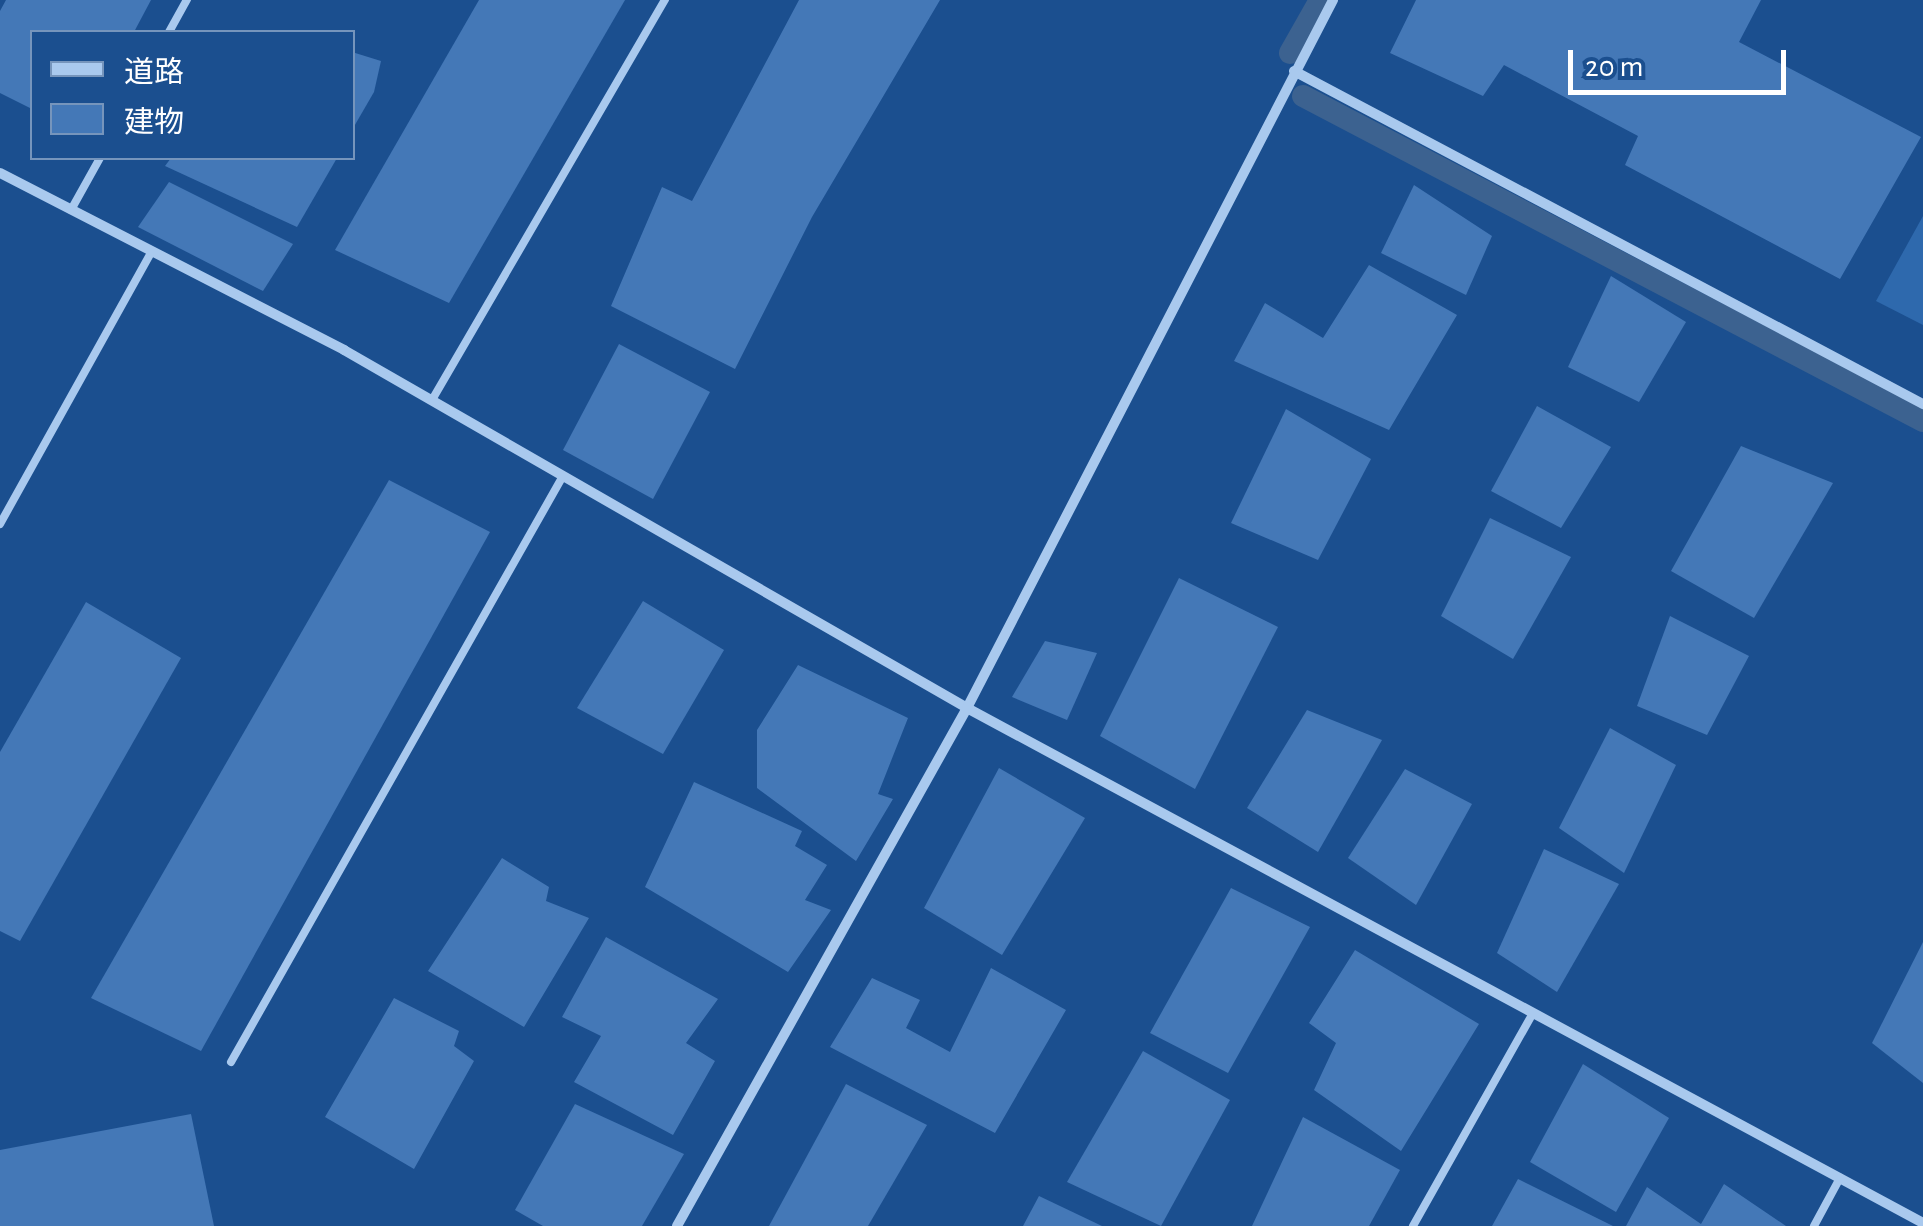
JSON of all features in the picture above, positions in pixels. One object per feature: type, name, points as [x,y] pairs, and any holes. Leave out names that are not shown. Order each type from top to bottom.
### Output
[{"type":"street","points":[[676,1226],[967,708],[1333,0]]},
{"type":"street","points":[[1294,71],[1923,404]]},
{"type":"street","points":[[0,173],[432,400],[967,708],[1923,1223]]},
{"type":"lane","points":[[170,30],[187,0]]},
{"type":"lane","points":[[432,400],[665,0]]},
{"type":"lane","points":[[71,210],[99,160]]},
{"type":"lane","points":[[0,524],[152,251]]},
{"type":"lane","points":[[231,1062],[563,476]]},
{"type":"lane","points":[[1413,1226],[1534,1012]]},
{"type":"lane","points":[[1814,1226],[1840,1178]]},
{"type":"shaded area","points":[[1923,216],[1923,325],[1876,301]]},
{"type":"building","points":[[6,0],[151,0],[135,30],[30,30],[30,108],[0,93],[0,11]]},
{"type":"building","points":[[479,0],[625,0],[449,303],[335,250]]},
{"type":"building","points":[[799,0],[940,0],[812,217],[735,369],[611,306],[662,187],[692,201]]},
{"type":"building","points":[[1416,0],[1761,0],[1739,42],[1921,137],[1840,279],[1625,165],[1638,136],[1504,65],[1483,96],[1390,53]]},
{"type":"building","points":[[355,53],[381,61],[374,92],[355,125]]},
{"type":"building","points":[[170,160],[336,160],[297,227],[165,166]]},
{"type":"building","points":[[169,182],[293,244],[263,291],[138,227]]},
{"type":"building","points":[[1414,185],[1492,236],[1466,295],[1381,253]]},
{"type":"building","points":[[1369,265],[1457,315],[1389,430],[1234,361],[1265,303],[1323,338]]},
{"type":"building","points":[[1611,276],[1686,322],[1639,402],[1568,367]]},
{"type":"building","points":[[619,344],[710,392],[653,499],[563,450]]},
{"type":"building","points":[[1537,406],[1611,447],[1561,528],[1491,491]]},
{"type":"building","points":[[1286,409],[1371,459],[1318,560],[1231,523]]},
{"type":"building","points":[[1741,446],[1833,483],[1754,618],[1671,571]]},
{"type":"building","points":[[389,480],[490,532],[201,1051],[91,998]]},
{"type":"building","points":[[1490,518],[1571,557],[1513,659],[1441,616]]},
{"type":"building","points":[[1179,578],[1278,627],[1195,789],[1100,736]]},
{"type":"building","points":[[643,601],[724,650],[663,754],[577,708]]},
{"type":"building","points":[[86,602],[181,658],[20,941],[0,931],[0,752]]},
{"type":"building","points":[[1670,616],[1749,656],[1707,735],[1637,706]]},
{"type":"building","points":[[1045,641],[1097,653],[1067,720],[1012,697]]},
{"type":"building","points":[[798,665],[908,718],[878,794],[893,799],[856,861],[757,788],[757,730]]},
{"type":"building","points":[[1307,710],[1382,740],[1318,852],[1247,808]]},
{"type":"building","points":[[1610,728],[1676,765],[1624,873],[1559,828]]},
{"type":"building","points":[[999,768],[1085,818],[1002,955],[924,908]]},
{"type":"building","points":[[1405,769],[1472,804],[1416,905],[1348,858]]},
{"type":"building","points":[[694,782],[802,831],[795,846],[827,865],[805,900],[831,910],[788,972],[645,887]]},
{"type":"building","points":[[1544,849],[1619,884],[1557,992],[1497,953]]},
{"type":"building","points":[[502,858],[549,887],[546,901],[589,918],[524,1027],[428,971]]},
{"type":"building","points":[[1231,888],[1310,927],[1228,1073],[1150,1033]]},
{"type":"building","points":[[606,937],[718,999],[686,1043],[715,1061],[673,1135],[574,1082],[601,1036],[562,1017]]},
{"type":"building","points":[[1923,942],[1923,1083],[1872,1043]]},
{"type":"building","points":[[1355,950],[1479,1024],[1401,1151],[1314,1090],[1336,1043],[1309,1023]]},
{"type":"building","points":[[991,968],[1066,1010],[995,1133],[830,1047],[872,978],[920,1000],[906,1028],[950,1052]]},
{"type":"building","points":[[394,998],[459,1031],[454,1046],[474,1061],[414,1169],[325,1117]]},
{"type":"building","points":[[1143,1051],[1230,1100],[1161,1226],[1067,1182]]},
{"type":"building","points":[[1583,1064],[1669,1118],[1616,1212],[1530,1162]]},
{"type":"building","points":[[846,1084],[927,1125],[868,1226],[769,1226]]},
{"type":"building","points":[[575,1104],[684,1154],[642,1226],[543,1226],[515,1210]]},
{"type":"building","points":[[191,1114],[214,1226],[0,1226],[0,1150]]},
{"type":"building","points":[[1303,1117],[1400,1170],[1369,1226],[1252,1226]]},
{"type":"building","points":[[1518,1179],[1613,1226],[1492,1226]]},
{"type":"building","points":[[1724,1184],[1786,1226],[1626,1226],[1647,1187],[1701,1224]]},
{"type":"building","points":[[1039,1196],[1102,1226],[1023,1226]]},
{"type":"waterway","points":[[1290,53],[1320,0]]},
{"type":"waterway","points":[[1303,96],[1923,421]]}]
